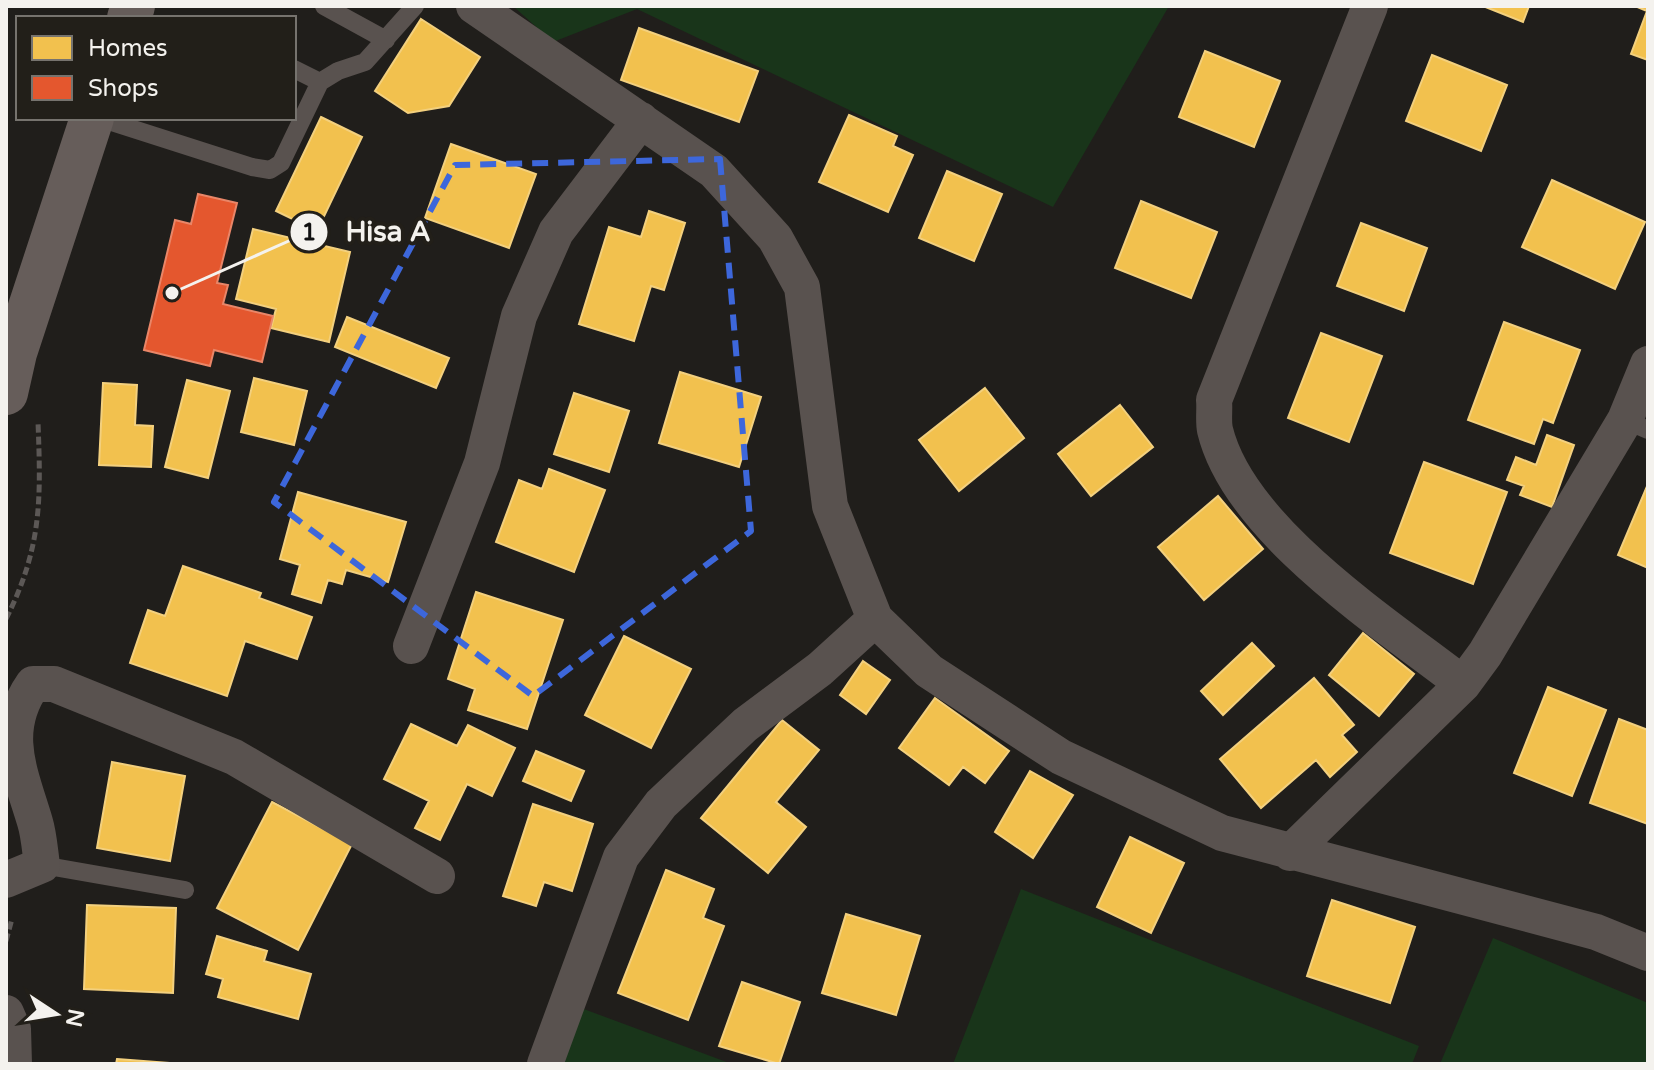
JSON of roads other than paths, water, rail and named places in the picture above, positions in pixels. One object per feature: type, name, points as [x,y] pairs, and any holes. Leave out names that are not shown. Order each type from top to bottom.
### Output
[{"type":"main road","points":[[9,366],[91,120]]},
{"type":"street","points":[[474,6],[714,171],[775,238],[802,287],[830,506],[875,619],[929,671],[1061,757],[1222,833],[1596,932],[1648,953]]},
{"type":"street","points":[[1370,6],[1214,400],[1215,430],[1236,477],[1300,559],[1463,684]]},
{"type":"street","points":[[411,646],[482,463],[519,316],[549,246],[607,160],[641,120]]},
{"type":"street","points":[[1290,853],[1463,684],[1485,654],[1637,425],[1648,364]]},
{"type":"street","points":[[545,1064],[621,857],[661,804],[745,725],[820,669],[875,619]]},
{"type":"street","points":[[6,880],[42,865],[36,824],[16,760],[14,727],[19,703],[33,684],[54,684],[234,757],[437,876]]},
{"type":"street","points":[[6,1013],[13,1029],[14,1064]]},
{"type":"lane","points":[[324,6],[386,40]]},
{"type":"lane","points":[[105,120],[270,170],[281,163],[320,82],[338,71],[365,62],[415,6]]},
{"type":"lane","points":[[296,70],[320,82]]},
{"type":"lane","points":[[42,865],[185,890]]},
{"type":"place","name":"Hisa A","points":[[172,293]]}]
